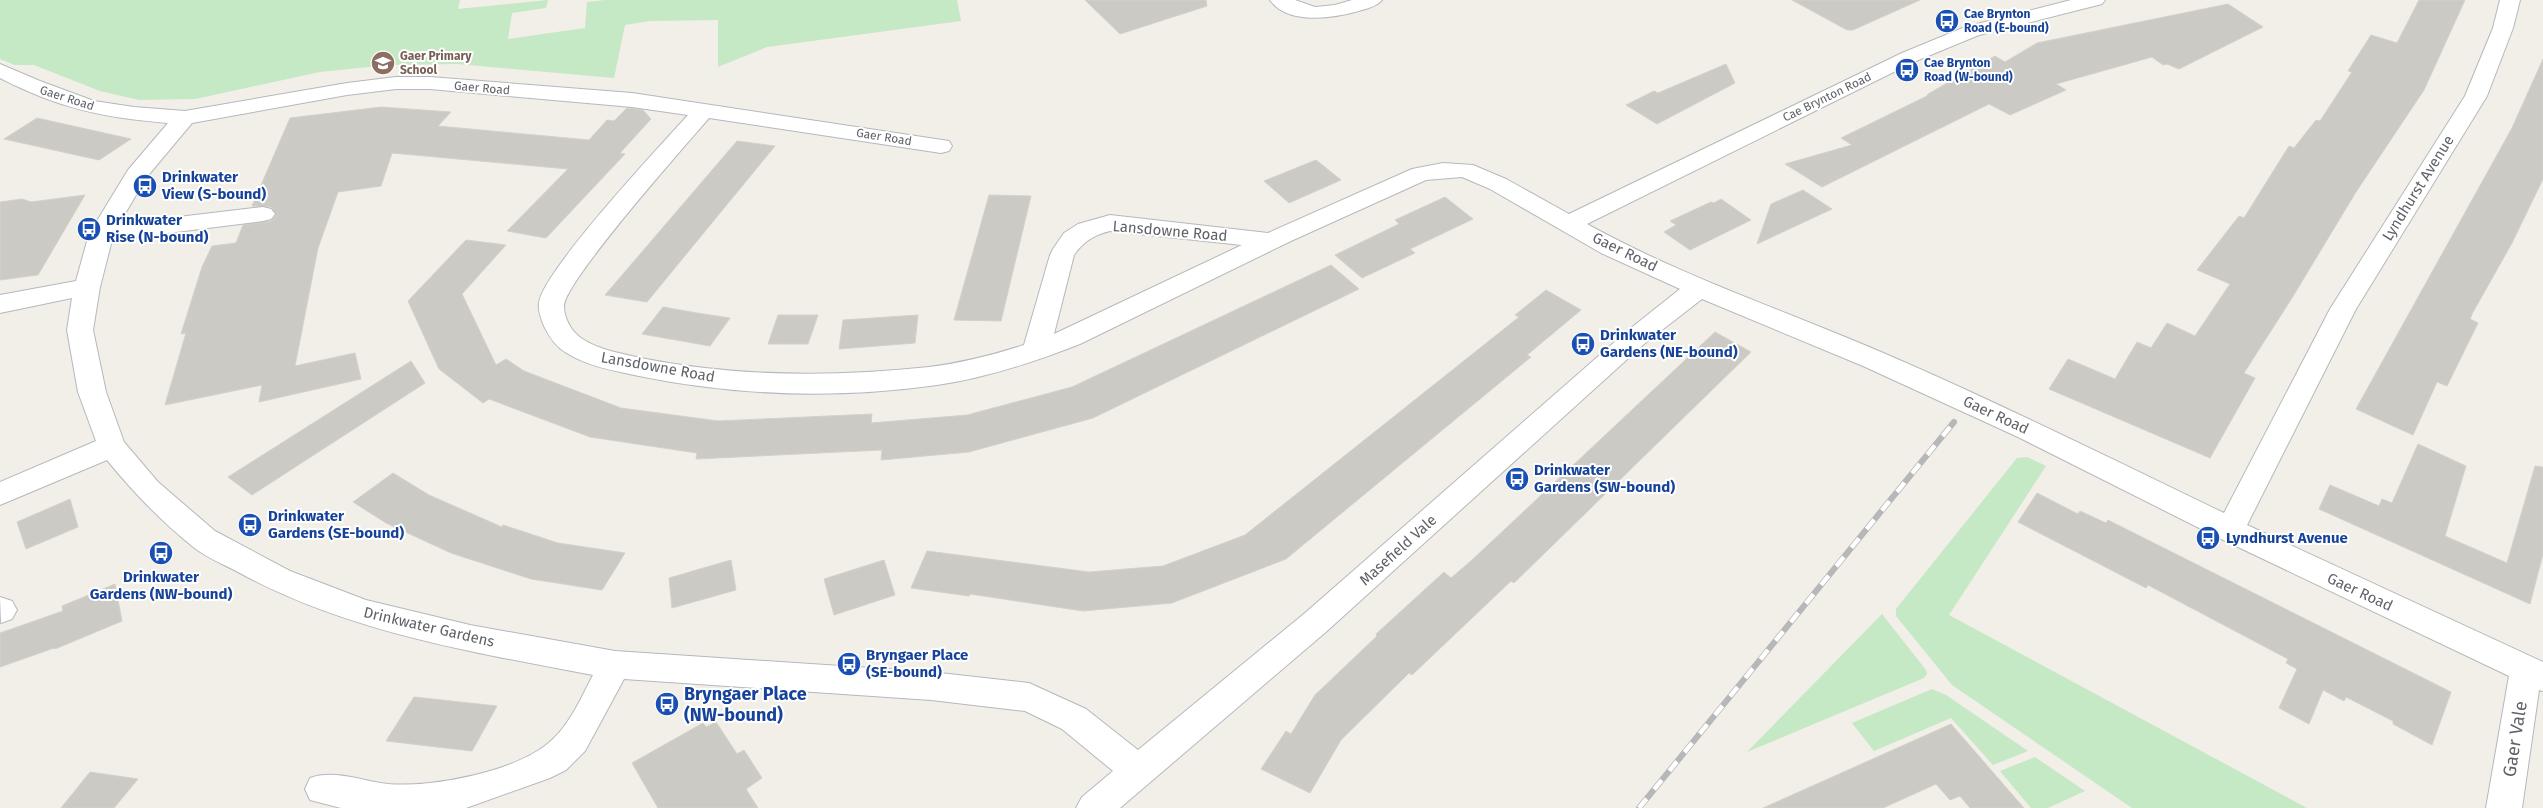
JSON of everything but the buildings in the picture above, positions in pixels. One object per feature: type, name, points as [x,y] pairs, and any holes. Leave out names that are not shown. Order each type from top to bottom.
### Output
[{"type":"street","points":[[1280,0],[1306,14],[1334,12],[1372,0]]},
{"type":"street","name":"Cae Brynton Road","points":[[1569,223],[1909,57],[1972,31],[2096,0]]},
{"type":"street","name":"Lyndhurst Avenue","points":[[2230,530],[2343,309],[2476,96],[2503,28],[2510,0]]},
{"type":"street","name":"Gaer Road","points":[[0,70],[32,86],[90,107],[134,114],[184,118],[396,83],[632,100],[941,146]]},
{"type":"street","name":"Lansdowne Road","points":[[703,110],[648,173],[563,278],[551,303],[557,327],[572,345],[593,356],[650,369],[744,382],[832,382],[920,377],[989,365],[1036,351],[1125,312],[1269,241],[1420,174],[1443,170]]},
{"type":"street","name":"Drinkwater Gardens","points":[[184,118],[136,175],[101,234],[87,287],[80,330],[92,392],[112,446],[148,490],[204,539],[279,580],[363,612],[470,638],[614,665],[922,685],[1029,697],[1074,719],[1138,770]]},
{"type":"street","name":"Gaer Road","points":[[1443,170],[1465,170],[1490,181],[1610,247],[1699,288],[1872,359],[2028,430],[2230,530],[2535,674]]},
{"type":"street","points":[[101,234],[263,214]]},
{"type":"street","name":"Lansdowne Road","points":[[1036,351],[1062,255],[1073,239],[1086,229],[1110,223],[1152,226],[1269,241]]},
{"type":"street","points":[[0,304],[87,287]]},
{"type":"street","name":"Masefield Vale","points":[[1094,808],[1316,622],[1635,338],[1699,288]]},
{"type":"street","points":[[0,494],[112,446]]},
{"type":"street","points":[[322,789],[394,804],[437,798],[523,775],[544,765],[563,751],[576,736],[614,665]]},
{"type":"street","name":"Gaer Vale","points":[[2504,808],[2535,674]]},
{"type":"green space","name":"Gaer Primary School","points":[[0,0],[460,0],[458,9],[548,0],[546,8],[512,13],[508,39],[585,28],[587,2],[605,0],[957,0],[961,21],[767,47],[718,67],[718,20],[650,21],[625,25],[614,78],[457,64],[388,65],[320,72],[195,99],[139,100],[100,91],[34,65],[15,65],[0,59]]},
{"type":"green space","points":[[2027,457],[2046,466],[1949,615],[2307,808],[2132,808],[1952,685],[1896,616],[1896,609],[2017,458]]},
{"type":"green space","points":[[1882,614],[1926,670],[1927,674],[1924,678],[1747,752]]},
{"type":"green space","points":[[1932,689],[1946,695],[2028,751],[1993,765],[1951,718],[1874,751],[1852,723]]},
{"type":"green space","points":[[2035,757],[2085,791],[2048,808],[2031,808],[2000,771]]},
{"type":"railway","points":[[1639,808],[1954,422]]},
{"type":"place","name":"Cae Brynton Road (E-bound)","points":[[1947,21]]},
{"type":"place","name":"Gaer Primary School","points":[[383,63]]},
{"type":"place","name":"Cae Brynton Road (W-bound)","points":[[1907,70]]},
{"type":"place","name":"Drinkwater View (S-bound)","points":[[145,186]]},
{"type":"place","name":"Drinkwater Rise (N-bound)","points":[[89,229]]},
{"type":"place","name":"Drinkwater Gardens (NE-bound)","points":[[1583,344]]},
{"type":"place","name":"Drinkwater Gardens (SW-bound)","points":[[1517,479]]},
{"type":"place","name":"Drinkwater Gardens (SE-bound)","points":[[250,525]]},
{"type":"place","name":"Lyndhurst Avenue","points":[[2208,538]]},
{"type":"place","name":"Drinkwater Gardens (NW-bound)","points":[[161,553]]},
{"type":"place","name":"Bryngaer Place (SE-bound)","points":[[849,664]]},
{"type":"place","name":"Bryngaer Place (NW-bound)","points":[[667,704]]}]
